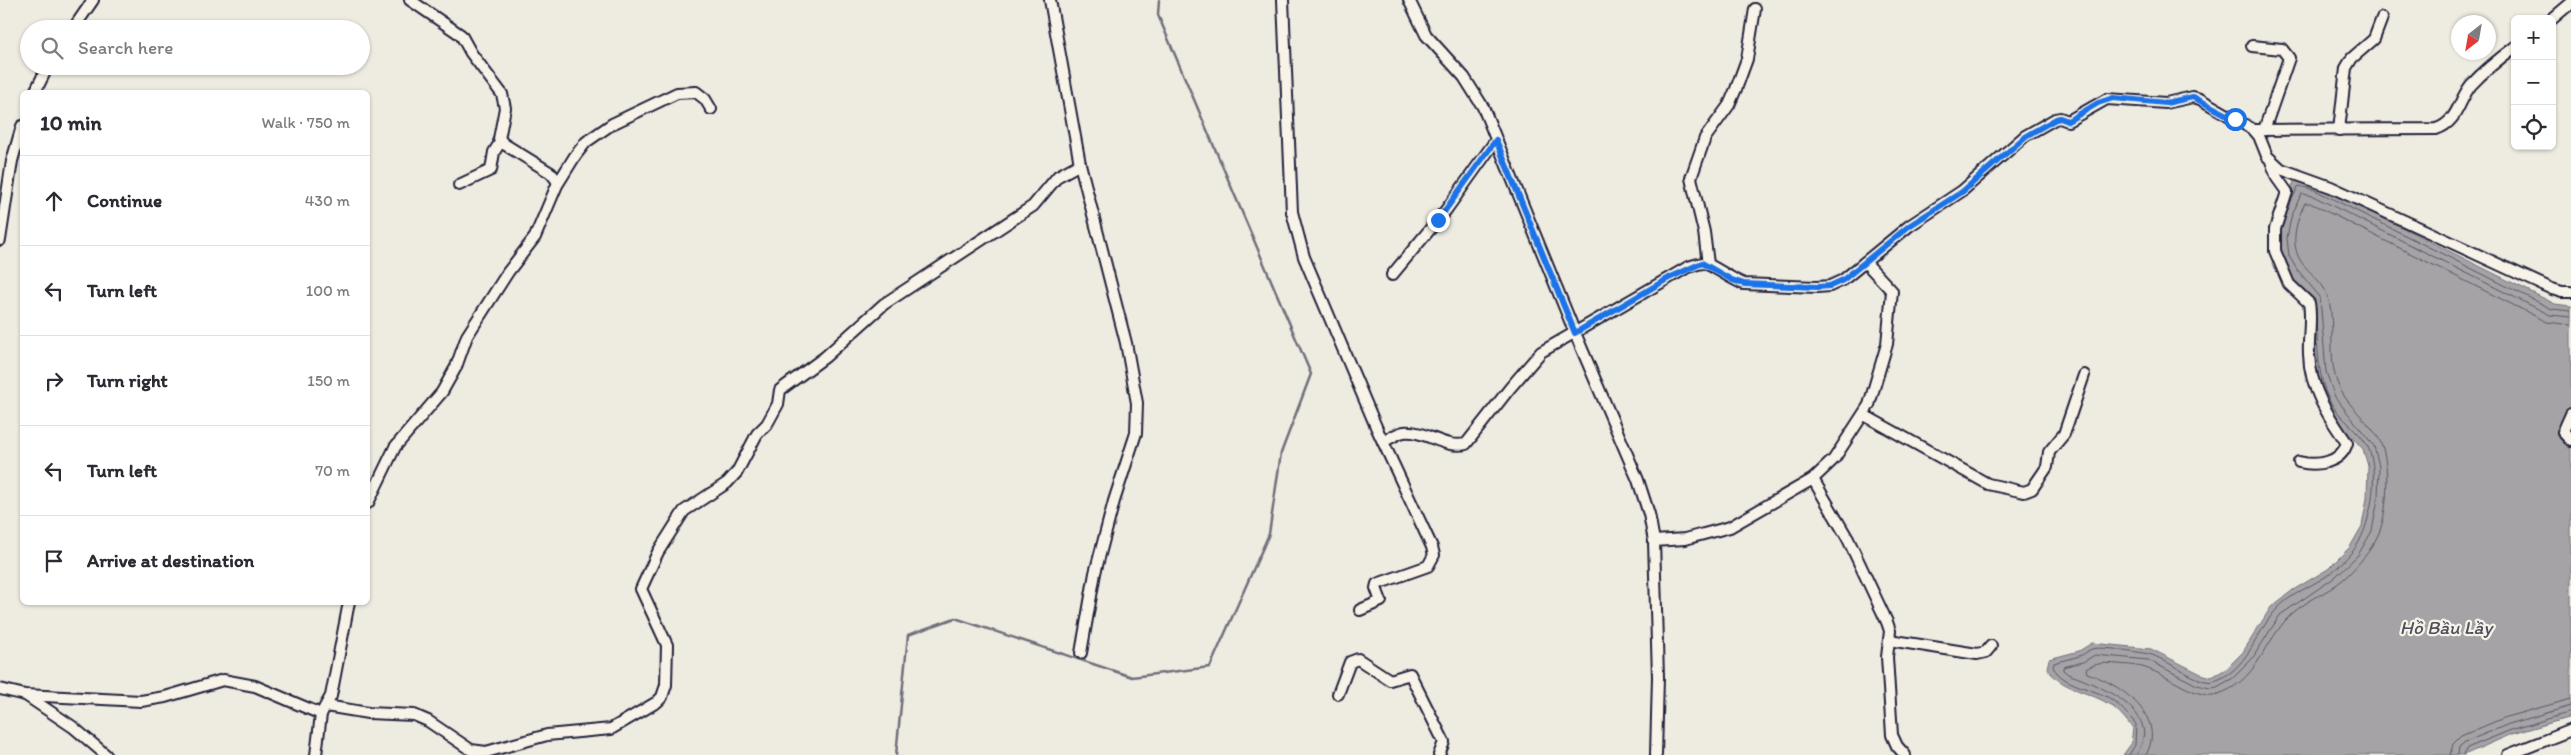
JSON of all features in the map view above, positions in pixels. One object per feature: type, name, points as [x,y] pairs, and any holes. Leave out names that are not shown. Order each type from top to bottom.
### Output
[{"type":"street","points":[[79,20],[93,0]]},
{"type":"street","points":[[410,0],[461,35],[471,53],[502,94],[505,108],[499,133],[501,141],[551,173],[558,182]]},
{"type":"street","points":[[1050,0],[1080,164],[1126,343],[1137,403],[1136,433],[1114,501],[1097,564],[1081,652]]},
{"type":"street","points":[[1409,0],[1426,35],[1464,77],[1480,102],[1638,480],[1649,514],[1654,541],[1658,677],[1656,755]]},
{"type":"street","points":[[1287,1],[1290,185],[1296,232],[1304,257],[1383,442],[1434,555],[1428,566],[1376,584],[1380,601],[1360,610]]},
{"type":"street","points":[[2556,15],[2571,2]]},
{"type":"street","points":[[1708,264],[1704,232],[1691,178],[1704,138],[1729,105],[1736,90],[1747,59],[1755,9]]},
{"type":"street","points":[[2339,130],[2346,68],[2352,58],[2374,39],[2382,18]]},
{"type":"street","points":[[2252,46],[2277,48],[2285,52],[2289,58],[2259,130],[2277,178],[2286,192],[2275,229],[2275,251],[2289,284],[2309,303],[2309,356],[2313,381],[2329,418],[2347,444],[2343,451],[2329,461],[2312,465],[2299,462]]},
{"type":"street","points":[[1383,442],[1403,432],[1428,437],[1447,444],[1466,444],[1541,352],[1688,267],[1702,263],[1708,264],[1732,280],[1744,284],[1817,287],[1830,286],[1843,280],[1909,226],[1962,192],[2026,136],[2056,119],[2060,118],[2068,121],[2107,99],[2166,103],[2193,97],[2259,130],[2436,129],[2449,124],[2472,85],[2511,51]]},
{"type":"street","points":[[36,90],[44,75]]},
{"type":"street","points":[[370,499],[396,447],[442,392],[456,367],[467,336],[508,272],[535,236],[558,182],[574,156],[596,134],[677,93],[696,92],[705,99],[711,109]]},
{"type":"street","points":[[0,240],[12,162],[20,133]]},
{"type":"street","points":[[1392,275],[1446,210],[1496,140]]},
{"type":"street","points":[[459,185],[491,170],[494,152],[501,141]]},
{"type":"street","points":[[2271,160],[2282,169],[2332,187],[2552,289],[2571,292]]},
{"type":"street","points":[[0,689],[25,695],[122,702],[165,697],[223,680],[255,686],[324,710],[414,715],[428,721],[471,750],[486,752],[547,735],[611,729],[657,702],[662,697],[666,685],[667,645],[641,589],[647,572],[677,518],[688,507],[727,483],[737,472],[756,434],[766,424],[778,404],[780,390],[825,357],[884,304],[1033,206],[1058,176],[1080,164]]},
{"type":"street","points":[[1654,541],[1679,540],[1717,532],[1813,479],[1834,458],[1864,414],[1880,370],[1893,300],[1892,291],[1887,283],[1865,262]]},
{"type":"street","points":[[1864,414],[1988,484],[2024,492],[2032,489],[2046,467],[2049,452],[2064,434],[2084,375]]},
{"type":"street","points":[[2571,414],[2563,432],[2571,442]]},
{"type":"street","points":[[1813,479],[1848,539],[1889,627],[1887,657],[1892,735],[1897,746],[1905,755]]},
{"type":"street","points":[[316,755],[324,710],[331,696],[348,605]]},
{"type":"street","points":[[1889,640],[1976,654],[1986,652],[1991,646]]},
{"type":"street","points":[[1338,694],[1350,662],[1358,659],[1390,680],[1410,674],[1444,742],[1440,755]]},
{"type":"street","points":[[25,695],[73,728],[106,755]]},
{"type":"street","points":[[2508,755],[2532,751],[2571,730]]},
{"type":"water","name":"Hồ Bầu Lầy","points":[[2296,179],[2317,185],[2555,304],[2571,306],[2571,717],[2512,734],[2464,755],[2123,755],[2131,744],[2133,728],[2115,708],[2059,681],[2047,668],[2049,659],[2079,651],[2092,643],[2151,649],[2201,674],[2212,677],[2226,669],[2243,652],[2271,607],[2293,590],[2328,569],[2350,547],[2362,526],[2367,498],[2368,466],[2363,449],[2336,419],[2325,403],[2315,375],[2311,311],[2287,275],[2275,238],[2288,193]]},
{"type":"waterway","points":[[896,755],[908,635],[955,618],[1132,677],[1210,667],[1269,534],[1281,453],[1311,374],[1158,15],[1159,0]]},
{"type":"route","points":[[1438,220],[1496,140],[1572,321],[1575,333],[1688,267],[1702,263],[1708,264],[1732,280],[1744,284],[1830,286],[1843,280],[1909,226],[1962,192],[2006,151],[2026,136],[2056,119],[2060,118],[2068,121],[2107,99],[2166,103],[2193,97],[2235,119]]}]
